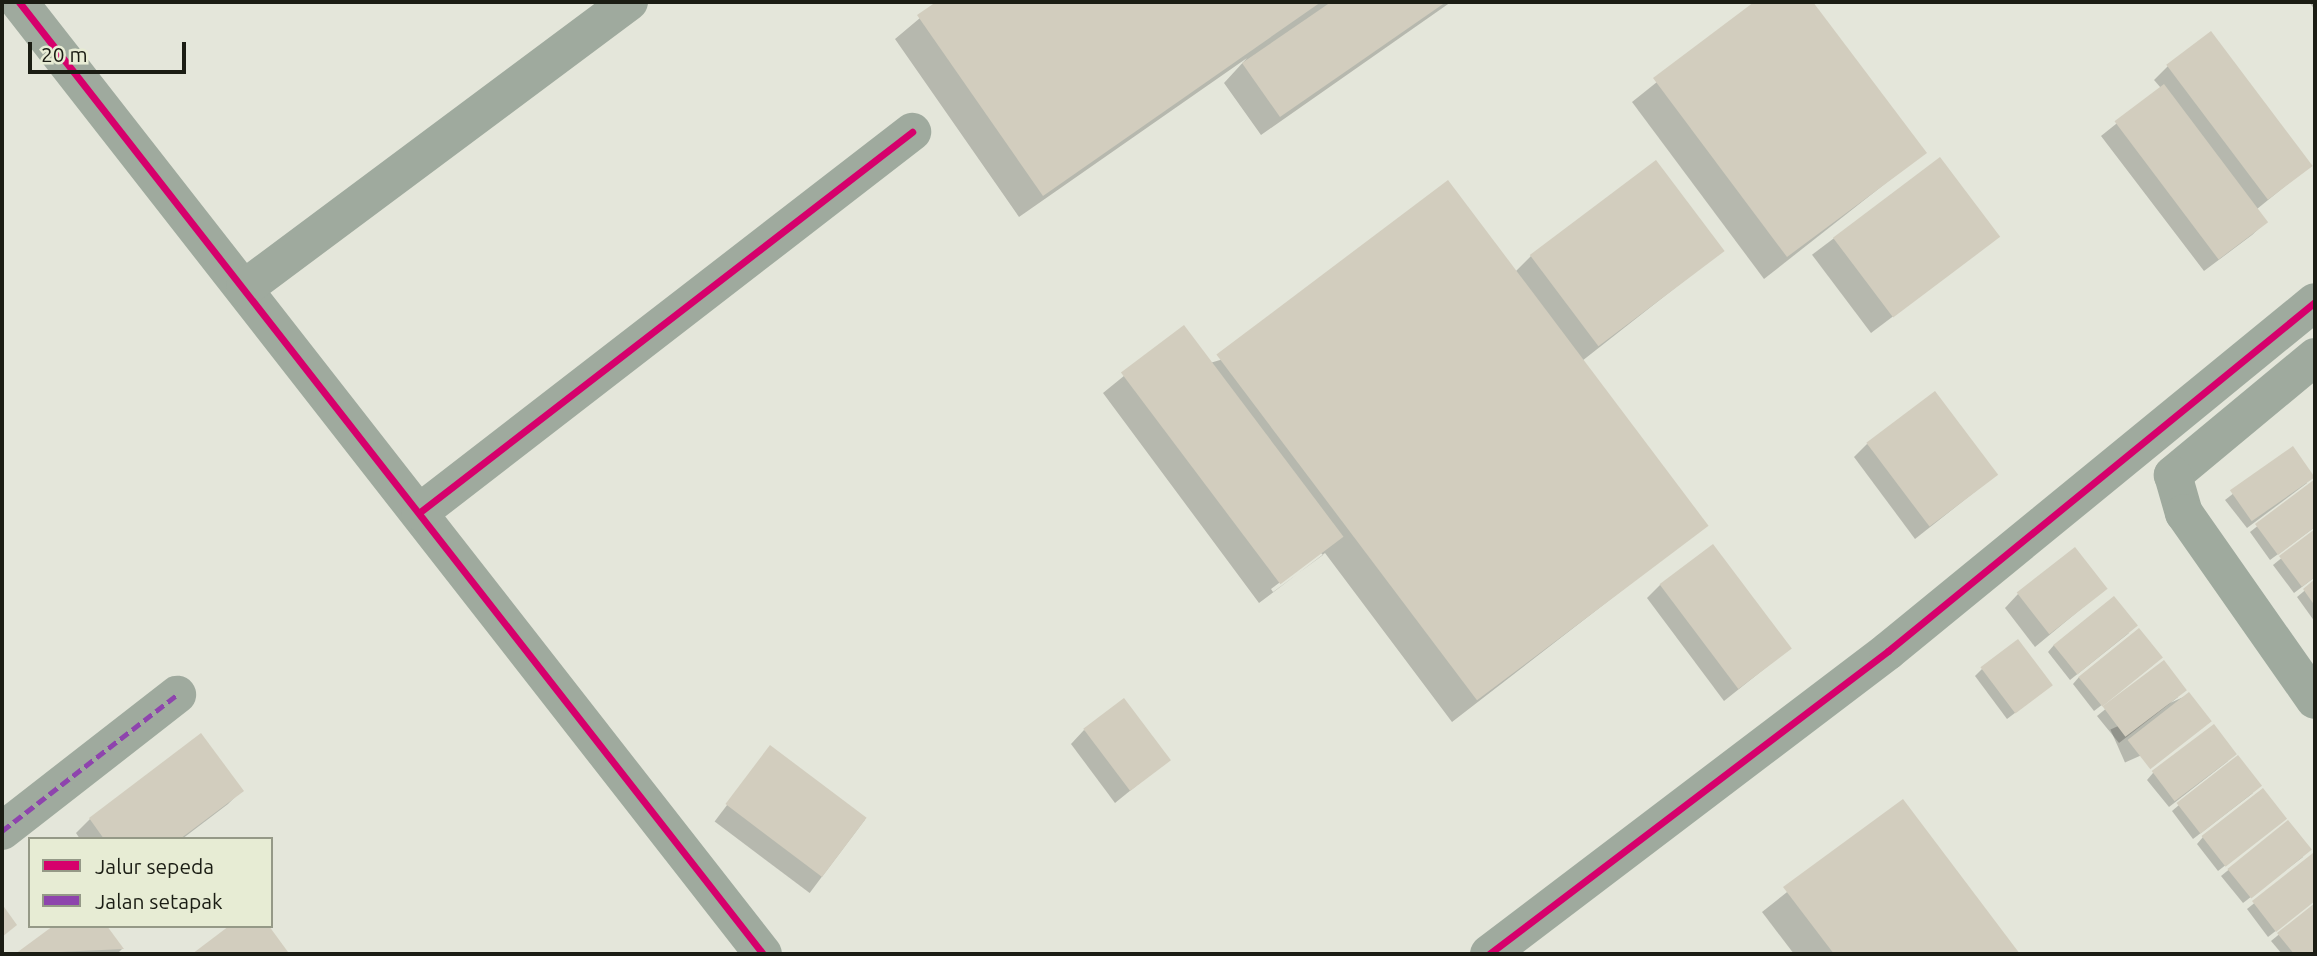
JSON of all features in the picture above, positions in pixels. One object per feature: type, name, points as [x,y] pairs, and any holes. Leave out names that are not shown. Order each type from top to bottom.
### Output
[{"type":"street","points":[[19,2],[763,954]]},
{"type":"street","points":[[245,288],[629,2]]},
{"type":"street","points":[[420,512],[912,132]]},
{"type":"street","points":[[1489,954],[1888,651],[2315,302]]},
{"type":"street","points":[[2315,357],[2173,475],[2184,513],[2315,700]]},
{"type":"street","points":[[2,831],[177,695]]},
{"type":"building","points":[[936,2],[1321,2],[1043,196],[917,15]]},
{"type":"building","points":[[1331,2],[1446,2],[1280,117],[1242,63]]},
{"type":"building","points":[[1754,2],[1813,2],[1927,153],[1787,257],[1653,78]]},
{"type":"building","points":[[2211,31],[2313,166],[2268,200],[2166,65]]},
{"type":"building","points":[[2164,84],[2268,222],[2219,259],[2114,121]]},
{"type":"building","points":[[1940,157],[2000,237],[1893,318],[1833,238]]},
{"type":"building","points":[[1656,160],[1725,251],[1598,346],[1530,255]]},
{"type":"building","points":[[1448,180],[1709,526],[1477,700],[1216,355]]},
{"type":"building","points":[[1184,325],[1343,537],[1280,584],[1121,373]]},
{"type":"building","points":[[1935,391],[1998,475],[1930,527],[1866,443]]},
{"type":"building","points":[[2293,446],[2315,477],[2252,521],[2230,490]]},
{"type":"building","points":[[2315,479],[2315,527],[2278,555],[2255,524]]},
{"type":"building","points":[[2315,529],[2315,577],[2302,587],[2279,556]]},
{"type":"building","points":[[1713,544],[1792,649],[1738,689],[1659,584]]},
{"type":"building","points":[[2075,547],[2108,589],[2049,634],[2017,593]]},
{"type":"building","points":[[2315,579],[2315,606],[2303,589]]},
{"type":"building","points":[[2114,596],[2138,626],[2077,675],[2053,645]]},
{"type":"building","points":[[2139,628],[2163,658],[2102,707],[2078,677]]},
{"type":"building","points":[[2018,639],[2053,685],[2015,714],[1980,667]]},
{"type":"building","points":[[2164,660],[2187,690],[2125,737],[2103,706]]},
{"type":"building","points":[[2189,692],[2212,721],[2150,769],[2128,740]]},
{"type":"building","points":[[1124,698],[1171,760],[1130,791],[1083,729]]},
{"type":"building","points":[[2214,724],[2237,754],[2175,801],[2152,771]]},
{"type":"building","points":[[201,733],[244,791],[183,837],[103,837],[89,818]]},
{"type":"building","points":[[770,745],[867,818],[822,877],[725,804]]},
{"type":"building","points":[[2238,755],[2262,786],[2201,834],[2177,803]]},
{"type":"building","points":[[2263,788],[2287,819],[2226,867],[2202,836]]},
{"type":"building","points":[[1903,799],[2020,954],[1834,954],[1783,887]]},
{"type":"building","points":[[2288,820],[2312,850],[2251,899],[2227,869]]},
{"type":"building","points":[[2313,853],[2315,901],[2276,932],[2252,901]]},
{"type":"building","points":[[2315,903],[2315,952],[2294,954],[2277,933]]},
{"type":"building","points":[[2,904],[17,925],[2,937]]},
{"type":"building","points":[[50,928],[108,928],[124,949],[15,954]]},
{"type":"building","points":[[226,928],[270,928],[288,952],[192,954]]},
{"type":"marked path","points":[[2,831],[177,695]]},
{"type":"cycle path","points":[[19,2],[763,954]]},
{"type":"cycle path","points":[[420,512],[912,132]]},
{"type":"cycle path","points":[[1489,954],[1888,651],[2315,302]]}]
